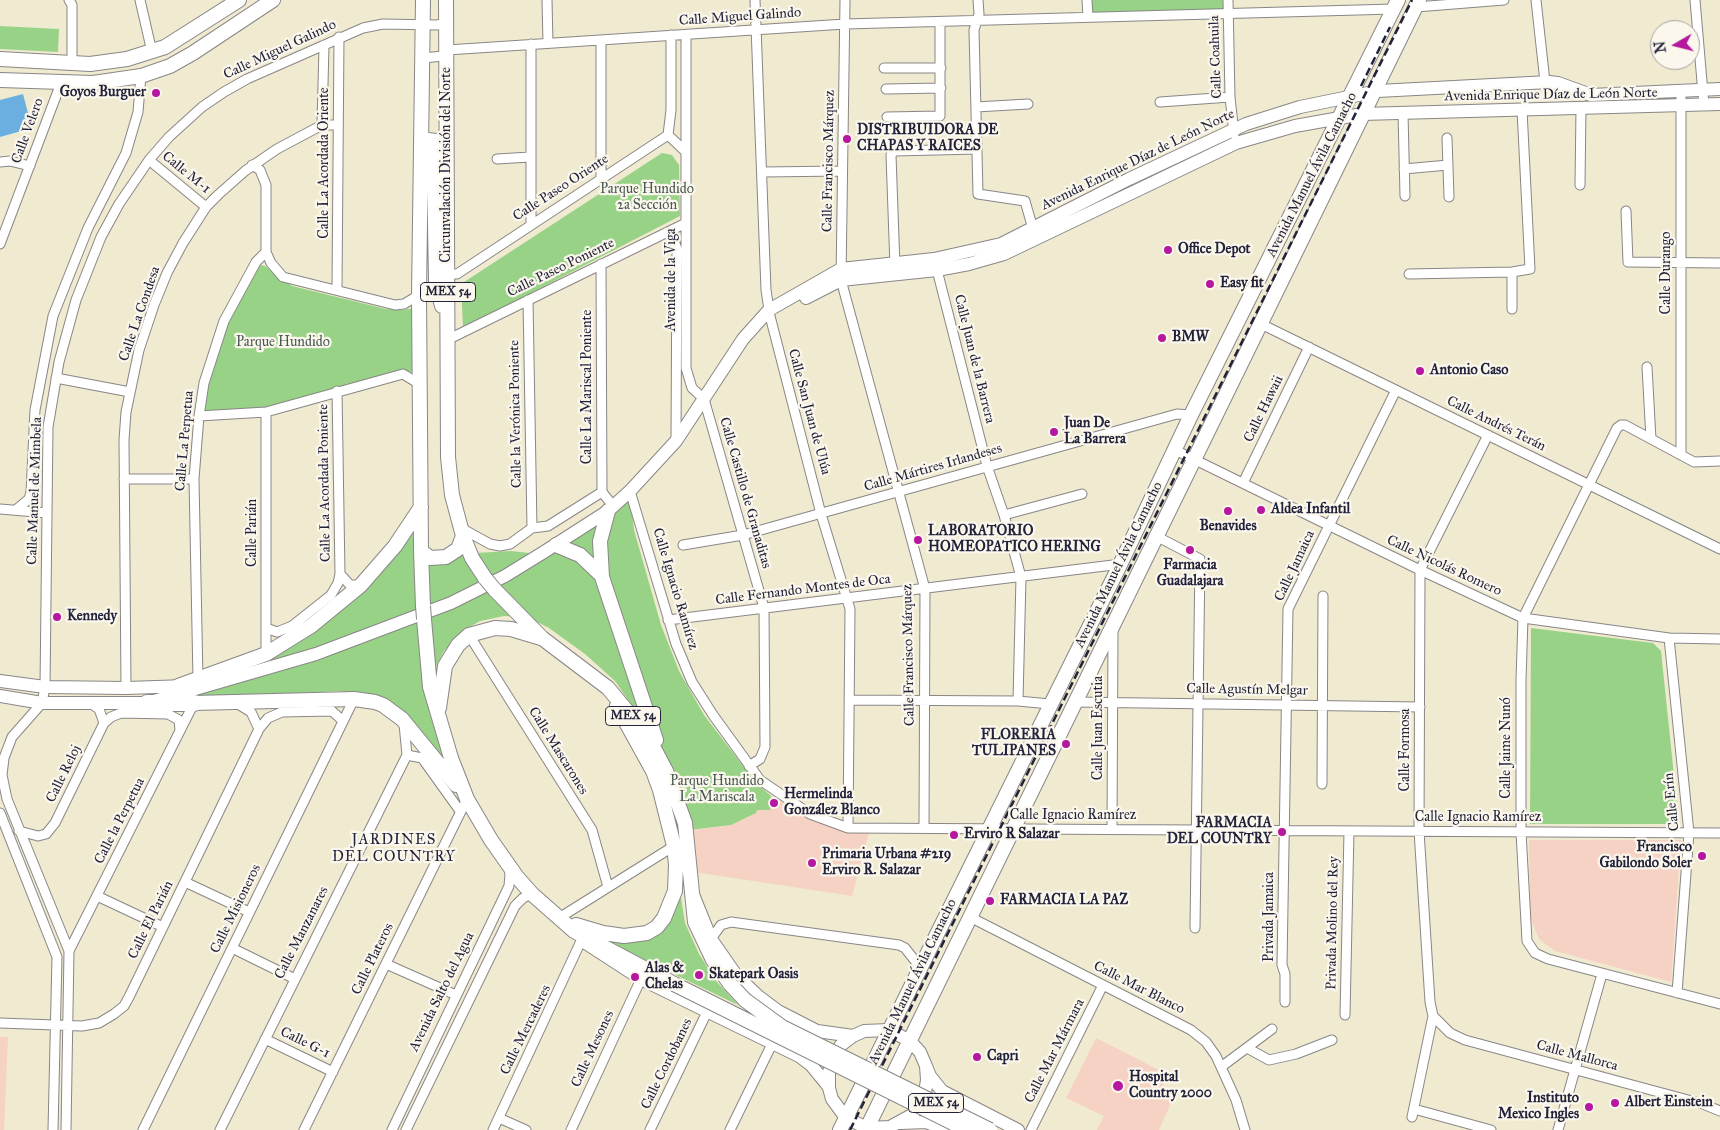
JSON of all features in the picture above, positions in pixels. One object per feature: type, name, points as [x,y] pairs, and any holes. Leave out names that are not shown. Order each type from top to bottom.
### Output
[{"type":"highway","points":[[148,703],[194,703]]},
{"type":"main road","points":[[0,59],[72,63],[114,62],[152,52],[193,30],[239,0]]},
{"type":"main road","points":[[0,80],[61,83],[109,82],[141,76],[170,66],[193,53],[273,0]]},
{"type":"main road","name":"Circunvalación División del Norte","points":[[423,0],[419,295],[421,385],[420,551],[423,613],[430,687],[464,805],[532,894],[578,936],[967,1130]]},
{"type":"main road","name":"Circunvalación División del Norte","points":[[446,0],[449,339],[448,458],[452,495],[462,532],[472,558],[495,590],[542,638],[608,688],[647,735],[661,760],[684,822],[695,922],[713,960],[730,984],[762,1014],[782,1027],[990,1130]]},
{"type":"main road","name":"Avenida Manuel Ávila Camacho","points":[[843,1124],[1119,567],[1191,414],[1352,96],[1396,4]]},
{"type":"main road","name":"Avenida Manuel Ávila Camacho","points":[[866,1129],[1417,4]]},
{"type":"main road","name":"Avenida Enrique Díaz de León Norte","points":[[935,265],[1001,244],[1233,130],[1300,107],[1375,91],[1545,82],[1558,83],[1591,95],[1720,89]]},
{"type":"main road","name":"Avenida Enrique Díaz de León Norte","points":[[0,696],[42,703],[148,703],[202,683],[297,660],[407,621],[490,584],[556,545],[610,509],[676,441],[743,339],[767,314],[841,274],[895,268],[969,264],[1004,254],[1236,143],[1295,126],[1340,117],[1362,114],[1682,107],[1720,104]]},
{"type":"main road","points":[[421,163],[424,158],[425,143],[432,139],[436,141],[434,169],[436,281],[449,339]]},
{"type":"main road","points":[[0,681],[45,687],[126,688],[202,683],[266,654],[310,626],[361,585],[395,546],[421,506]]},
{"type":"main road","points":[[610,509],[600,541],[602,577],[661,760]]},
{"type":"main road","points":[[420,551],[430,558],[446,557],[458,549],[462,532]]},
{"type":"main road","points":[[556,545],[580,555],[602,577]]},
{"type":"main road","points":[[439,721],[445,666],[458,645],[469,636],[495,628],[511,629],[542,638]]},
{"type":"main road","points":[[559,918],[587,929],[624,936],[641,935],[652,931],[664,918],[672,900],[676,874],[674,846],[653,771],[608,688]]},
{"type":"main road","points":[[194,703],[354,699],[384,704],[402,719],[425,754],[464,805]]},
{"type":"main road","name":"MEX 54","points":[[692,891],[711,939],[736,975],[758,996],[794,1020],[826,1034],[853,1036]]},
{"type":"main road","name":"MEX 54","points":[[578,936],[641,979],[773,1042],[808,1063],[829,1088]]},
{"type":"main road","points":[[947,1130],[926,1122],[901,1123],[879,1129],[866,1129],[843,1124],[832,1099],[828,1072],[833,1058],[841,1045],[864,1031],[889,1030],[910,1041],[920,1052],[936,1085],[970,1107],[1018,1130]]},
{"type":"main road","points":[[808,1063],[826,1053],[829,1043],[826,1034]]},
{"type":"main road","points":[[901,1123],[916,1110],[926,1093],[926,1066]]},
{"type":"main road","points":[[951,1130],[948,1118],[952,1110],[963,1105],[970,1107]]},
{"type":"street","points":[[70,0],[72,5],[72,63]]},
{"type":"street","points":[[140,0],[152,52]]},
{"type":"street","points":[[547,0],[548,43]]},
{"type":"street","name":"Calle San Juan de Ulúa","points":[[755,0],[767,314],[821,514],[850,609],[848,828]]},
{"type":"street","name":"Calle Francisco Márquez","points":[[844,0],[841,274],[925,588],[924,828]]},
{"type":"street","points":[[978,0],[977,21],[974,30],[978,194],[1026,202],[1031,222]]},
{"type":"street","points":[[1087,0],[1088,17]]},
{"type":"street","name":"Calle Coahuila","points":[[1228,0],[1230,97],[1236,143]]},
{"type":"street","points":[[1417,4],[1504,0]]},
{"type":"street","points":[[1536,0],[1545,82]]},
{"type":"street","points":[[1695,0],[1704,105]]},
{"type":"street","name":"Calle Miguel Galindo","points":[[423,58],[443,56],[447,50],[845,24],[1228,14],[1396,4]]},
{"type":"street","points":[[887,117],[940,116],[940,22]]},
{"type":"street","name":"Calle Miguel Galindo","points":[[149,160],[186,121],[224,92],[339,37],[372,25],[447,23]]},
{"type":"street","name":"Avenida de la Viga","points":[[686,34],[686,368],[692,388],[704,399]]},
{"type":"street","points":[[671,35],[671,110],[668,135],[686,152]]},
{"type":"street","name":"Calle La Acordada Oriente","points":[[337,290],[339,37]]},
{"type":"street","points":[[601,40],[601,179]]},
{"type":"street","points":[[531,44],[531,224]]},
{"type":"street","name":"Calle La Acordada Oriente","points":[[322,125],[324,45]]},
{"type":"street","points":[[884,68],[941,68]]},
{"type":"street","name":"Calle Manuel de Mimbela","points":[[17,509],[29,499],[32,492],[35,410],[53,316],[88,228],[126,152],[134,129],[141,94],[141,76]]},
{"type":"street","name":"Calle Velero","points":[[0,244],[61,83]]},
{"type":"street","points":[[886,89],[941,88]]},
{"type":"street","name":"Calle Durango","points":[[1681,91],[1681,455]]},
{"type":"street","points":[[1160,102],[1230,97]]},
{"type":"street","points":[[976,107],[1028,104]]},
{"type":"street","points":[[1580,185],[1582,108]]},
{"type":"street","points":[[1409,274],[1512,272],[1527,271],[1531,267],[1522,110]]},
{"type":"street","points":[[1404,113],[1405,196]]},
{"type":"street","name":"Calle La Condesa","points":[[126,688],[125,431],[130,392],[139,350],[167,273],[206,207],[252,165],[277,148],[322,125],[338,125]]},
{"type":"street","name":"Calle Paseo Oriente","points":[[448,274],[456,274],[668,135]]},
{"type":"street","points":[[1447,138],[1449,196]]},
{"type":"street","points":[[895,268],[891,155],[894,151],[976,149]]},
{"type":"street","points":[[496,159],[530,157]]},
{"type":"street","name":"Calle Manuel de Mimbela","points":[[42,703],[45,687],[48,427],[56,378],[66,332],[76,300],[101,237],[123,197],[149,160]]},
{"type":"street","name":"Calle M-1","points":[[149,160],[206,207]]},
{"type":"street","points":[[0,162],[10,161],[30,166]]},
{"type":"street","points":[[252,165],[260,170],[266,185],[266,252],[271,263],[283,277],[400,305],[419,295]]},
{"type":"street","points":[[1404,169],[1448,165]]},
{"type":"street","points":[[763,172],[842,171]]},
{"type":"street","points":[[110,186],[114,197],[123,197]]},
{"type":"street","points":[[102,202],[113,201],[115,210]]},
{"type":"street","points":[[1626,211],[1628,262],[1720,263]]},
{"type":"street","name":"Calle Paseo Poniente","points":[[449,339],[686,223]]},
{"type":"street","name":"Avenida de la Viga","points":[[667,232],[673,238],[677,248],[676,441]]},
{"type":"street","name":"Calle La Perpetua","points":[[202,683],[194,478],[199,416],[204,383],[224,321],[236,294],[256,262],[266,252]]},
{"type":"street","name":"Calle La Mariscal Poniente","points":[[601,264],[602,492]]},
{"type":"street","name":"Calle Juan de la Barrera","points":[[935,265],[987,466],[1004,514],[1021,577],[1018,701]]},
{"type":"street","points":[[1512,272],[1512,309]]},
{"type":"street","name":"Calle la Verónica Poniente","points":[[528,300],[532,528]]},
{"type":"street","name":"Calle Andrés Terán","points":[[1260,323],[1720,549]]},
{"type":"street","name":"Calle Hawaii","points":[[1243,483],[1309,347]]},
{"type":"street","points":[[1647,367],[1651,439],[1694,462],[1720,461]]},
{"type":"street","points":[[199,416],[266,412],[403,374],[421,385]]},
{"type":"street","points":[[56,378],[130,392]]},
{"type":"street","name":"Calle Jamaica","points":[[1284,831],[1288,609],[1396,390]]},
{"type":"street","name":"Calle La Acordada Poniente","points":[[337,391],[340,574],[350,585],[361,585]]},
{"type":"street","name":"Calle Castillo de Granaditas","points":[[704,399],[764,608],[765,747],[760,759],[749,766]]},
{"type":"street","name":"Calle Parián","points":[[266,412],[266,654]]},
{"type":"street","name":"Calle Mártires Irlandeses","points":[[683,545],[743,535],[1177,414],[1191,414]]},
{"type":"street","name":"Calle Jaime Nunó","points":[[1651,439],[1621,424],[1588,484],[1524,618],[1521,680],[1521,832],[1527,941],[1535,953],[1548,959],[1720,1004]]},
{"type":"street","name":"Calle Formosa","points":[[1488,435],[1420,570],[1419,831],[1430,1002],[1433,1016],[1413,1113],[1491,1130]]},
{"type":"street","name":"Calle Nicolás Romero","points":[[1175,450],[1420,570],[1524,618],[1669,638],[1720,638]]},
{"type":"street","points":[[124,479],[194,478]]},
{"type":"street","name":"Calle Ignacio Ramírez","points":[[630,490],[668,620],[692,682],[760,780],[810,814],[848,828],[1720,833]]},
{"type":"street","points":[[462,532],[490,544],[500,546],[515,541],[532,528],[548,526],[602,492],[610,509]]},
{"type":"street","points":[[1004,514],[1082,494]]},
{"type":"street","points":[[0,509],[47,513]]},
{"type":"street","points":[[1156,536],[1200,559],[1195,928]]},
{"type":"street","name":"Calle Fernando Montes de Oca","points":[[668,620],[1113,565],[1119,567]]},
{"type":"street","points":[[266,628],[278,632],[292,626],[331,595],[340,574]]},
{"type":"street","points":[[1322,784],[1323,596]]},
{"type":"street","name":"Calle Juan Escutia","points":[[1112,830],[1113,626]]},
{"type":"street","name":"Calle Mascarones","points":[[469,636],[592,830],[608,887]]},
{"type":"street","name":"Calle Erín","points":[[1669,638],[1689,833],[1677,993]]},
{"type":"street","name":"Calle Misioneros","points":[[142,1130],[354,699]]},
{"type":"street","points":[[849,700],[1018,701],[1050,704]]},
{"type":"street","name":"Calle Agustín Melgar","points":[[1075,702],[1420,707]]},
{"type":"street","points":[[42,703],[12,737],[6,750],[1,774],[3,786],[19,831],[69,951],[66,1130]]},
{"type":"street","points":[[90,703],[99,709],[104,723],[111,717],[121,713],[168,714],[179,720],[180,730]]},
{"type":"street","name":"Calle la Perpetua","points":[[69,951],[194,703]]},
{"type":"street","points":[[235,703],[251,712],[259,729],[268,718],[282,712],[332,711],[343,720]]},
{"type":"street","name":"Calle Manzanares","points":[[220,1130],[407,755],[406,731],[402,719]]},
{"type":"street","name":"Calle Reloj","points":[[19,831],[38,836],[51,830],[104,723]]},
{"type":"street","name":"Calle El Parián","points":[[0,1023],[68,1026],[99,1023],[124,1006],[259,729]]},
{"type":"street","points":[[407,755],[425,754]]},
{"type":"street","name":"Calle Plateros","points":[[304,1130],[464,805]]},
{"type":"street","points":[[0,813],[56,950],[58,968],[53,1130]]},
{"type":"street","name":"Privada Jamaica","points":[[1284,831],[1282,965],[1285,974],[1285,1002]]},
{"type":"street","name":"Privada Molino del Rey","points":[[1345,1015],[1349,831]]},
{"type":"street","points":[[559,918],[674,846]]},
{"type":"street","name":"Avenida Salto del Agua","points":[[392,1130],[508,886],[510,874],[508,865]]},
{"type":"street","points":[[185,882],[249,912]]},
{"type":"street","name":"Avenida Salto del Agua","points":[[406,1130],[515,906],[523,898],[532,894]]},
{"type":"street","points":[[97,896],[163,927]]},
{"type":"street","name":"Calle Mar Blanco","points":[[970,917],[1191,1030],[1206,1042],[1221,1067],[1236,1100],[1245,1130]]},
{"type":"street","points":[[711,939],[721,925],[731,922],[899,945],[904,947],[920,967]]},
{"type":"street","name":"Calle Mercaderes","points":[[493,1130],[578,936]]},
{"type":"street","points":[[232,948],[295,979]]},
{"type":"street","points":[[386,964],[456,995]]},
{"type":"street","points":[[1558,1130],[1602,974]]},
{"type":"street","name":"Calle Mesones","points":[[570,1130],[641,979]]},
{"type":"street","name":"Calle Mar Mármara","points":[[1031,1130],[1103,985]]},
{"type":"street","name":"Calle Cordobanes","points":[[650,1130],[708,1010]]},
{"type":"street","name":"Calle Mallorca","points":[[1433,1016],[1450,1033],[1465,1040],[1704,1104],[1720,1110]]},
{"type":"street","points":[[1221,1067],[1272,1029]]},
{"type":"street","points":[[437,1036],[449,1042]]},
{"type":"street","name":"Calle G-1","points":[[265,1039],[333,1072]]},
{"type":"street","points":[[1247,1048],[1269,1060],[1296,1054],[1332,1040]]},
{"type":"street","points":[[730,1130],[773,1042]]},
{"type":"street","points":[[499,1118],[526,1130]]},
{"type":"shaded area","name":"Primaria Urbana #219 Erviro R. Salazar","points":[[771,796],[806,817],[838,830],[869,833],[852,896],[694,872],[696,853],[694,852],[691,830],[731,825],[756,813],[757,810],[770,810]]},
{"type":"shaded area","points":[[1529,840],[1681,840],[1671,982],[1555,951],[1539,939],[1530,917]]},
{"type":"shaded area","points":[[0,1037],[8,1037],[4,1130],[0,1130]]},
{"type":"shaded area","name":"Hospital Country 2000","points":[[1096,1038],[1157,1069],[1171,1103],[1159,1130],[1097,1130],[1104,1116],[1066,1098]]},
{"type":"green space","points":[[1088,0],[1224,0],[1224,11],[1089,15]]},
{"type":"green space","points":[[0,26],[59,29],[58,52],[0,49]]},
{"type":"green space","name":"Parque Hundido 2a Sección","points":[[662,153],[672,155],[679,165],[680,216],[463,328],[461,284]]},
{"type":"green space","name":"Parque Hundido","points":[[260,265],[265,266],[292,286],[386,309],[402,310],[414,308],[412,342],[414,372],[397,371],[262,410],[206,414],[202,410],[221,340],[244,289]]},
{"type":"green space","name":"Parque Hundido La Mariscala","points":[[630,494],[634,530],[661,625],[679,671],[704,715],[756,783],[771,796],[770,810],[757,810],[756,813],[731,825],[689,830],[652,734],[615,681],[585,654],[549,628],[527,617],[504,616],[480,621],[466,629],[444,651],[435,668],[429,690],[429,712],[447,766],[415,723],[396,706],[376,696],[338,691],[203,699],[199,696],[198,693],[303,635],[411,528],[416,549],[422,556],[511,551],[547,555]]},
{"type":"green space","points":[[1531,628],[1653,643],[1661,651],[1679,824],[1530,824]]},
{"type":"green space","points":[[679,885],[685,923],[699,954],[717,982],[738,1005],[626,951],[604,937],[650,937]]},
{"type":"water","points":[[23,94],[32,128],[0,137],[0,100]]},
{"type":"railway","points":[[850,1130],[1412,0]]},
{"type":"railway","points":[[1361,86],[1390,27]]},
{"type":"place","name":"Goyos Burguer","points":[[156,93]]},
{"type":"place","name":"DISTRIBUIDORA DE CHAPAS Y RAICES","points":[[847,139]]},
{"type":"place","name":"Office Depot","points":[[1168,250]]},
{"type":"place","name":"Easy fit","points":[[1210,284]]},
{"type":"place","name":"BMW","points":[[1162,338]]},
{"type":"place","name":"Antonio Caso","points":[[1420,371]]},
{"type":"place","name":"Juan De La Barrera","points":[[1054,432]]},
{"type":"place","name":"Aldea Infantil","points":[[1261,510]]},
{"type":"place","name":"Benavides","points":[[1228,511]]},
{"type":"place","name":"LABORATORIO HOMEOPATICO HERING","points":[[918,540]]},
{"type":"place","name":"Farmacia Guadalajara","points":[[1190,550]]},
{"type":"place","name":"Kennedy","points":[[57,617]]},
{"type":"place","name":"FLORERIA TULIPANES","points":[[1066,744]]},
{"type":"place","name":"Hermelinda González Blanco","points":[[774,803]]},
{"type":"place","name":"FARMACIA DEL COUNTRY","points":[[1282,832]]},
{"type":"place","name":"Erviro R Salazar","points":[[954,835]]},
{"type":"place","name":"Francisco Gabilondo Soler","points":[[1702,856]]},
{"type":"place","name":"Primaria Urbana #219 Erviro R. Salazar","points":[[812,863]]},
{"type":"place","name":"FARMACIA LA PAZ","points":[[990,901]]},
{"type":"place","name":"Skatepark Oasis","points":[[699,975]]},
{"type":"place","name":"Alas & Chelas","points":[[635,977]]},
{"type":"place","name":"Capri","points":[[977,1057]]},
{"type":"place","name":"Hospital Country 2000","points":[[1118,1086]]},
{"type":"place","name":"Albert Einstein","points":[[1615,1103]]},
{"type":"place","name":"Instituto Mexico Ingles","points":[[1589,1107]]},
{"type":"district","name":"JARDINES DEL COUNTRY","points":[[394,848]]}]
